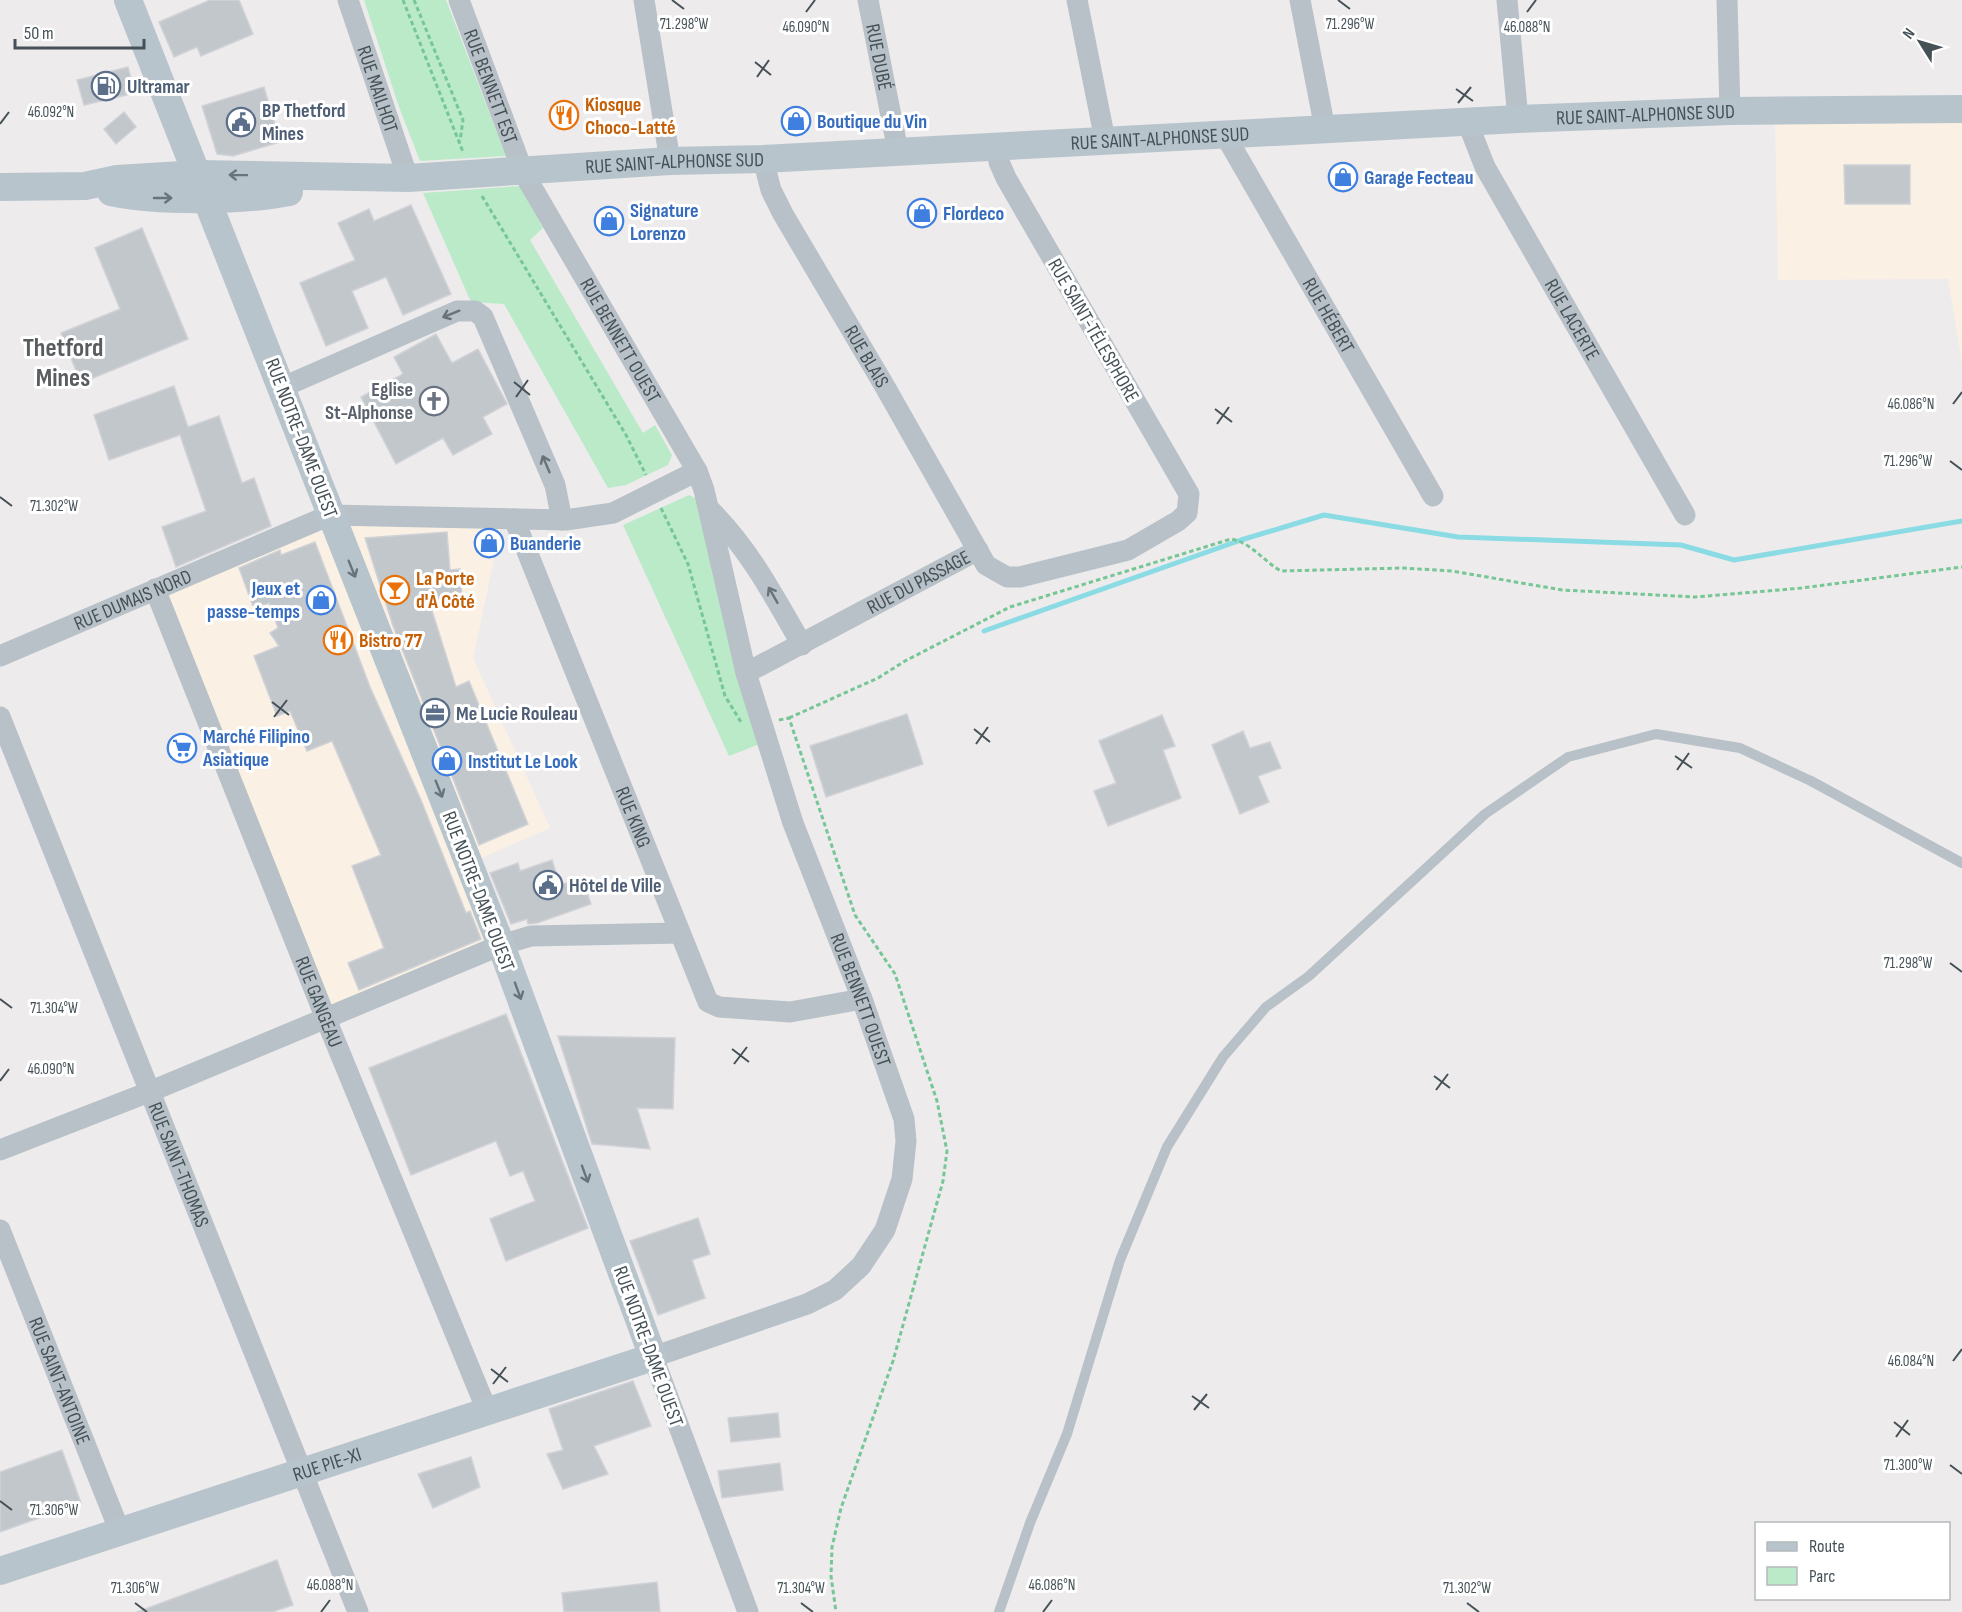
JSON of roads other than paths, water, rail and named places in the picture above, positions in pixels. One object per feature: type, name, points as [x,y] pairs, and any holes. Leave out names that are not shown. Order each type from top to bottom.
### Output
[{"type":"street","name":"RUE NOTRE-DAME OUEST","points":[[128,0],[283,387],[330,515],[501,945],[748,1612]]},
{"type":"street","name":"RUE MAILHOT","points":[[348,0],[408,178]]},
{"type":"street","name":"RUE BENNETT EST","points":[[459,0],[523,172]]},
{"type":"street","points":[[645,0],[670,160]]},
{"type":"street","name":"RUE DUBÉ","points":[[868,0],[898,151]]},
{"type":"street","points":[[1077,0],[1105,140]]},
{"type":"street","points":[[1300,0],[1325,129]]},
{"type":"street","points":[[1507,0],[1518,119]]},
{"type":"street","points":[[1727,0],[1730,111]]},
{"type":"street","name":"RUE SAINT-ALPHONSE SUD","points":[[0,187],[85,186],[117,179],[203,186],[359,178],[408,178],[523,172],[670,160],[763,159],[1467,121],[1730,111],[1962,109]]},
{"type":"street","name":"RUE LACERTE","points":[[1467,121],[1485,167],[1685,515]]},
{"type":"street","name":"RUE HÉBERT","points":[[1225,135],[1433,496]]},
{"type":"street","name":"RUE SAINT-TÉLESPHORE","points":[[998,146],[999,162],[1006,178],[1189,494],[1187,513]]},
{"type":"street","name":"RUE BLAIS","points":[[763,159],[771,190],[783,214],[978,550]]},
{"type":"street","name":"RUE BENNETT OUEST","points":[[523,172],[697,471],[711,511],[746,673],[793,823],[862,999],[904,1119],[906,1141],[902,1179],[885,1230],[861,1266],[835,1290],[807,1304],[653,1357]]},
{"type":"street","points":[[283,387],[458,311],[475,311],[483,317],[555,485],[562,520]]},
{"type":"street","points":[[330,515],[562,520],[613,513],[697,471]]},
{"type":"street","name":"RUE BENNETT OUEST","points":[[711,511],[750,557],[802,645]]},
{"type":"street","name":"RUE DU PASSAGE","points":[[746,673],[978,550],[986,565],[996,573],[1007,577],[1020,577],[1128,550],[1178,521],[1187,513]]},
{"type":"street","name":"RUE DUMAIS NORD","points":[[0,656],[330,515]]},
{"type":"street","name":"RUE KING","points":[[514,519],[702,993],[708,1002],[719,1007],[790,1012],[862,999]]},
{"type":"street","name":"RUE GANGEAU","points":[[155,589],[326,1019],[488,1413]]},
{"type":"street","name":"RUE SAINT-THOMAS","points":[[0,717],[358,1612]]},
{"type":"street","points":[[0,1150],[149,1092],[501,945],[531,936],[680,933]]},
{"type":"street","name":"RUE SAINT-ANTOINE","points":[[0,1230],[120,1532]]},
{"type":"street","name":"RUE PIE-XI","points":[[0,1571],[303,1474],[653,1357]]},
{"type":"lane","points":[[999,1612],[1030,1523],[1068,1434],[1120,1260],[1167,1147],[1223,1057],[1266,1007],[1309,976],[1485,814],[1568,757],[1656,734],[1740,748],[1811,781],[1962,862]]},
{"type":"waterway","points":[[984,631],[1241,540],[1324,515],[1458,537],[1681,545],[1734,560],[1962,521]]},
{"type":"place","name":"Ultramar","points":[[106,86]]},
{"type":"place","name":"Kiosque Choco-Latté","points":[[564,115]]},
{"type":"place","name":"Boutique du Vin","points":[[796,121]]},
{"type":"place","name":"BP Thetford Mines","points":[[241,122]]},
{"type":"place","name":"Garage Fecteau","points":[[1343,177]]},
{"type":"place","name":"Flordeco","points":[[922,213]]},
{"type":"place","name":"Signature Lorenzo","points":[[609,221]]},
{"type":"place","name":"Eglise St-Alphonse","points":[[434,401]]},
{"type":"place","name":"Buanderie","points":[[489,543]]},
{"type":"place","name":"La Porte d'À Côté","points":[[395,590]]},
{"type":"place","name":"Jeux et passe-temps","points":[[321,600]]},
{"type":"place","name":"Bistro 77","points":[[338,640]]},
{"type":"place","name":"Me Lucie Rouleau","points":[[435,713]]},
{"type":"place","name":"Marché Filipino Asiatique","points":[[182,748]]},
{"type":"place","name":"Institut Le Look","points":[[447,761]]},
{"type":"place","name":"Hôtel de Ville","points":[[548,885]]},
{"type":"district","name":"Thetford Mines","points":[[63,362]]}]
